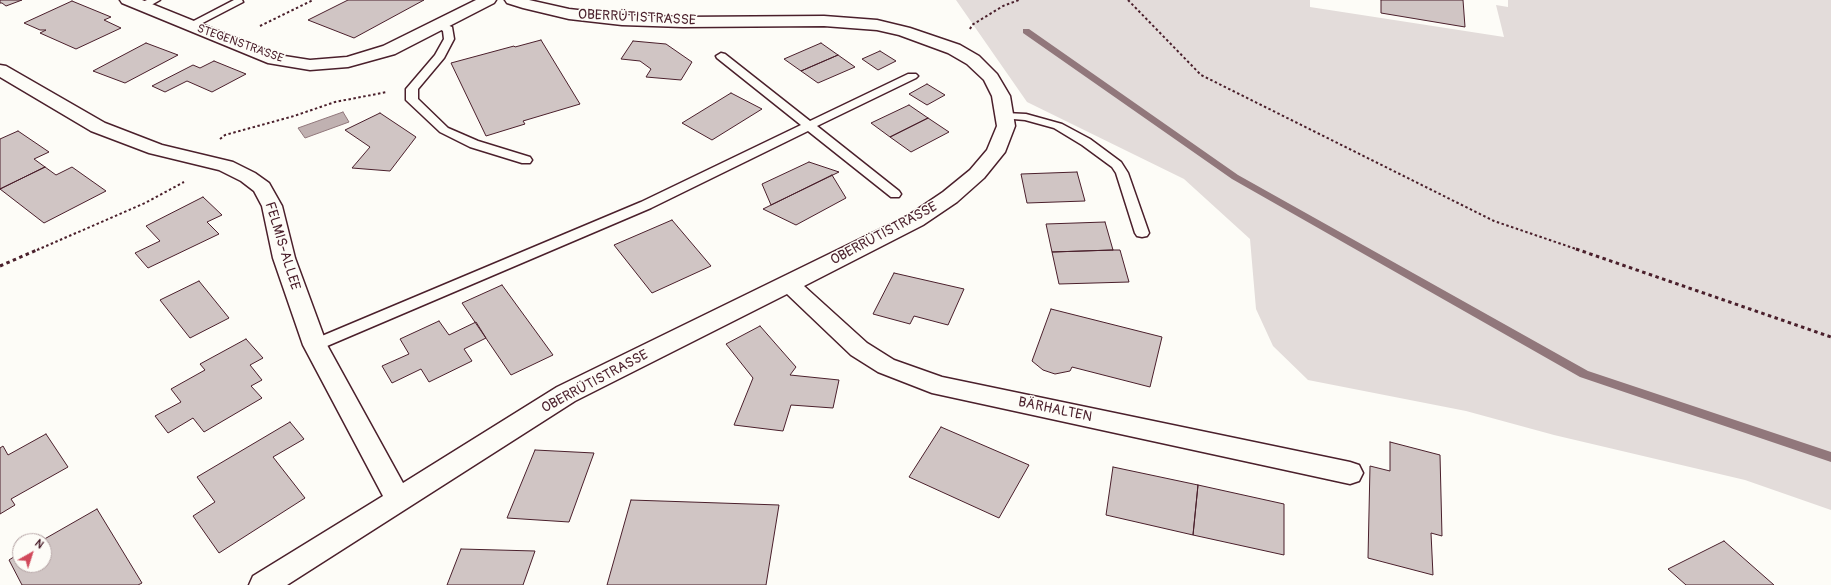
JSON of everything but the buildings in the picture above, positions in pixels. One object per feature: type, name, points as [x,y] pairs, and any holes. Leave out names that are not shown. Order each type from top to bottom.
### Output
[{"type":"street","name":"STEGENSTRASSE","points":[[142,2],[189,26],[274,59],[310,65],[332,65],[364,58],[389,50],[488,0]]},
{"type":"street","name":"OBERRÜTISTRASSE","points":[[263,585],[566,394],[790,284],[916,220],[950,198],[977,174],[996,152],[1006,126],[1001,96],[991,78],[974,60],[954,49],[904,31],[864,24],[824,21],[683,22],[622,20],[570,14],[513,0]]},
{"type":"street","points":[[570,14],[584,0]]},
{"type":"street","name":"FELMIS-ALLEE","points":[[0,70],[98,127],[156,148],[226,166],[248,177],[262,187],[272,206],[284,258],[315,345],[398,499]]},
{"type":"street","name":"BÄRHALTEN","points":[[790,284],[859,349],[886,366],[940,386],[1350,473]]},
{"type":"lane","points":[[189,26],[238,2]]},
{"type":"lane","points":[[438,24],[448,29],[449,39],[440,56],[412,89],[412,100],[444,130],[474,144],[526,160]]},
{"type":"lane","points":[[721,56],[895,194]]},
{"type":"lane","points":[[315,345],[646,204],[912,76]]},
{"type":"lane","points":[[1005,116],[1026,117],[1058,126],[1086,142],[1117,165],[1122,173],[1142,233]]},
{"type":"path","points":[[257,28],[313,0]]},
{"type":"path","points":[[954,49],[972,25],[1003,6],[1019,0]]},
{"type":"path","points":[[1128,0],[1201,75],[1494,221],[1831,337]]},
{"type":"path","points":[[219,140],[225,135],[294,116],[335,102],[372,94]]},
{"type":"path","points":[[0,266],[145,203],[186,181]]},
{"type":"shaded area","points":[[956,0],[1310,0],[1310,7],[1504,37],[1496,5],[1508,7],[1508,0],[1831,0],[1831,510],[1745,480],[1554,435],[1466,411],[1308,380],[1273,346],[1256,309],[1250,239],[1184,179],[1027,102]]},
{"type":"shaded area","points":[[343,112],[349,122],[305,138],[298,128]]},
{"type":"waterway","points":[[1026,31],[1235,177],[1584,374],[1831,457]]}]
